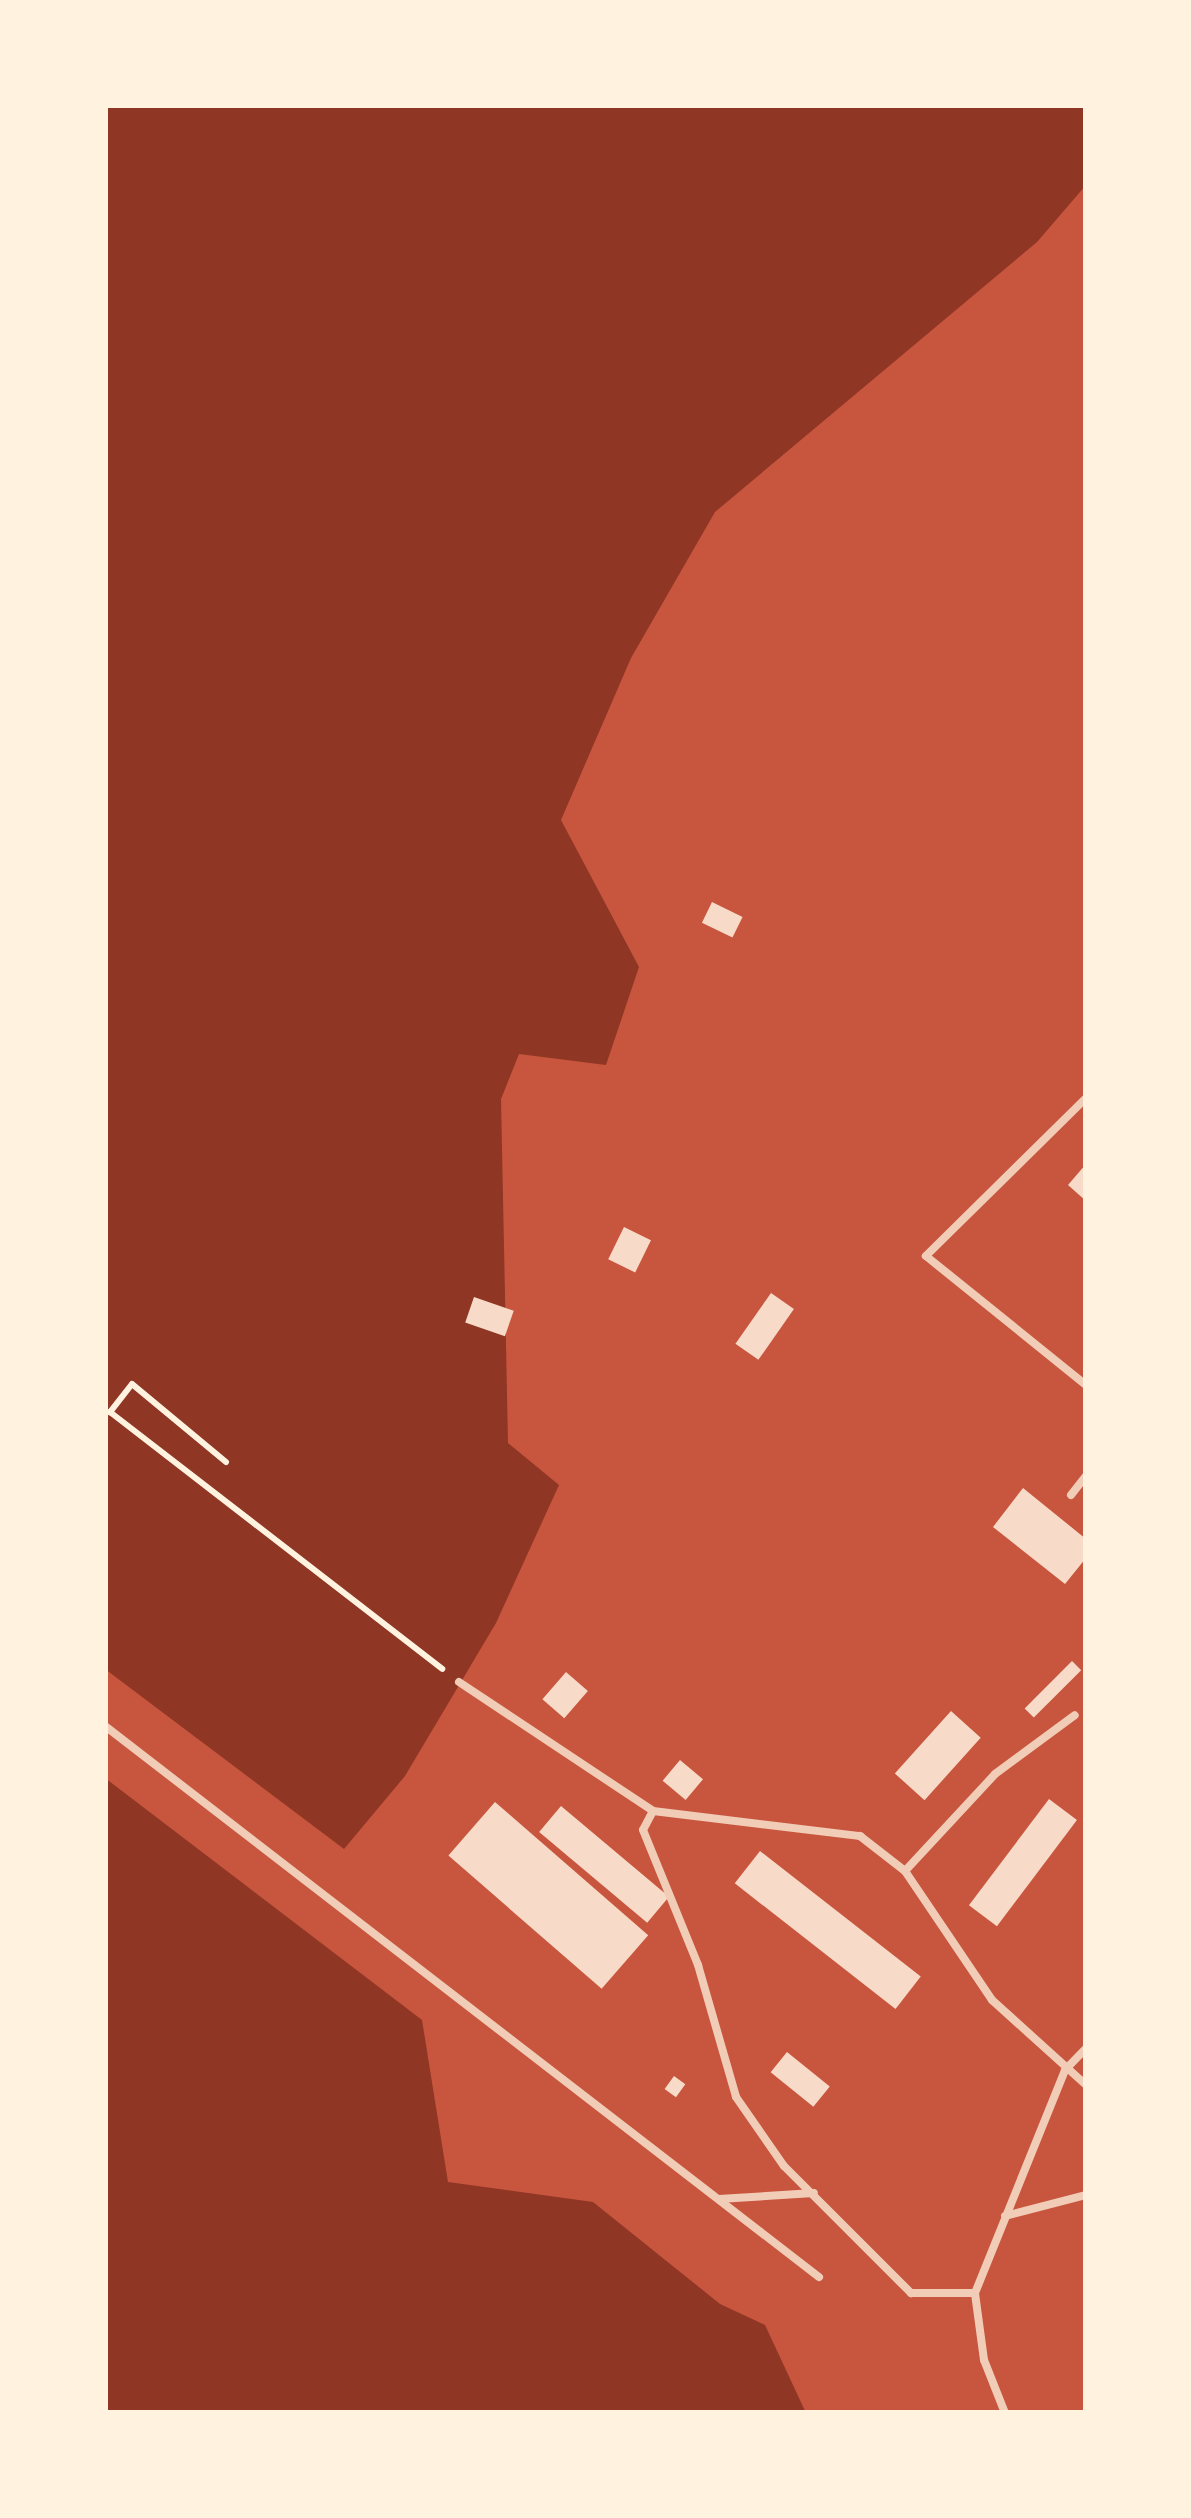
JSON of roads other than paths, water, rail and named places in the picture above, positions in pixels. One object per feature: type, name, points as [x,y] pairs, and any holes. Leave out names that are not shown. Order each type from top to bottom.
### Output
[{"type":"lane","points":[[1086,1098],[926,1256],[1086,1385]]},
{"type":"lane","points":[[1071,1495],[1086,1476]]},
{"type":"lane","points":[[459,1682],[654,1811],[860,1836],[905,1871],[992,2000],[1086,2085]]},
{"type":"lane","points":[[905,1871],[995,1774],[1075,1714]]},
{"type":"lane","points":[[105,1726],[819,2277]]},
{"type":"lane","points":[[654,1811],[642,1830],[698,1965],[736,2096],[814,2193],[910,2293],[975,2293]]},
{"type":"lane","points":[[1004,2413],[984,2360],[975,2293],[1065,2070],[1086,2048]]},
{"type":"lane","points":[[719,2200],[814,2193]]},
{"type":"lane","points":[[1005,2216],[1086,2196]]}]
